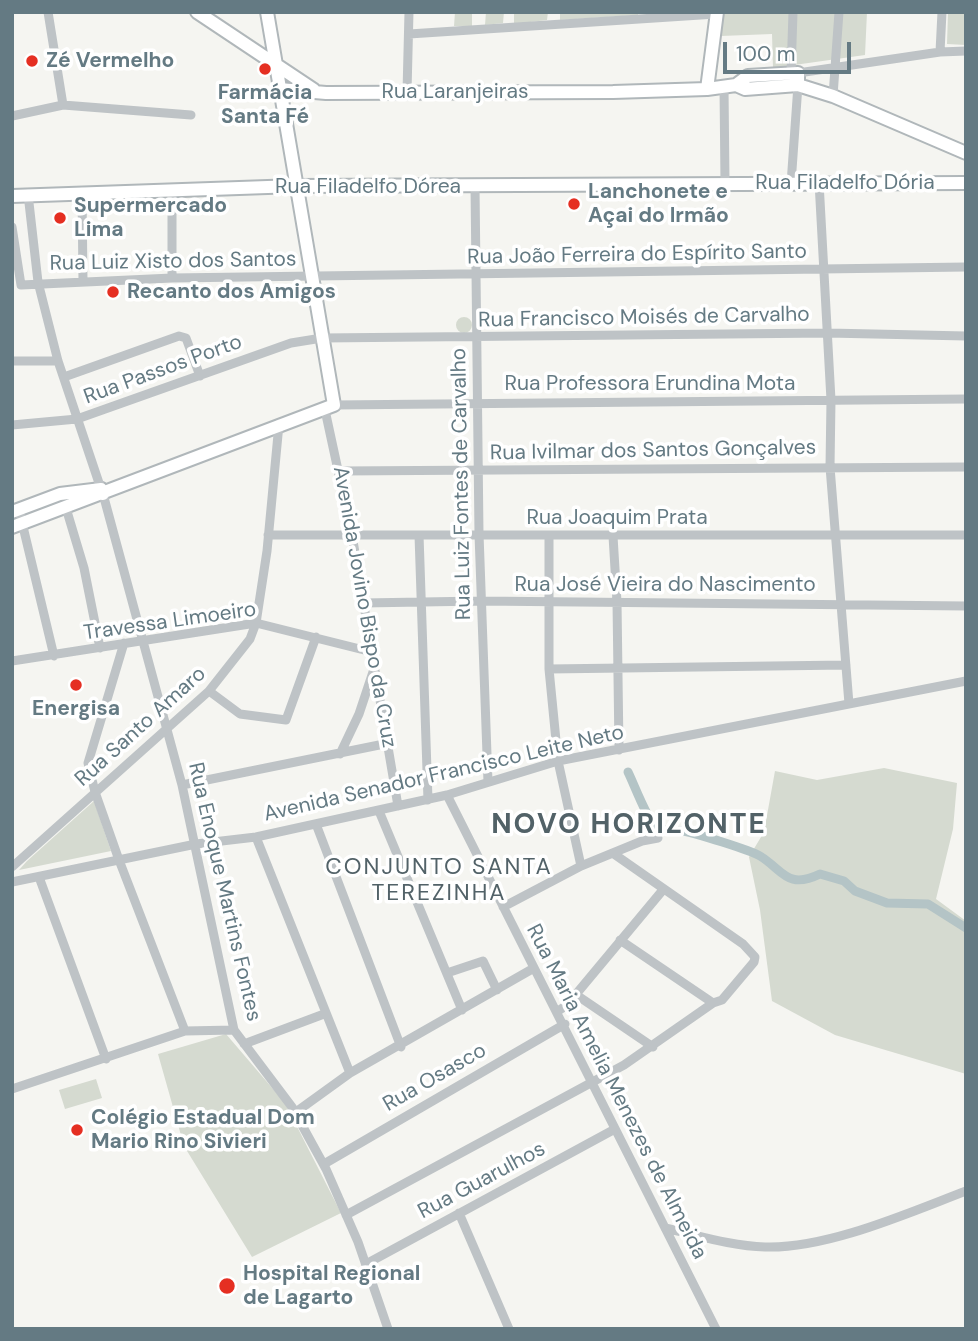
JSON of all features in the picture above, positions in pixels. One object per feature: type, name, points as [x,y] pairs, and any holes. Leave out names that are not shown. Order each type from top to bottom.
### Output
[{"type":"street","points":[[48,12],[63,105]]},
{"type":"street","points":[[197,12],[317,92]]},
{"type":"street","name":"Avenida Jovino Bispo da Cruz","points":[[267,12],[309,277],[323,338],[329,408],[398,806]]},
{"type":"street","points":[[407,92],[409,12]]},
{"type":"street","points":[[791,184],[796,77],[793,12]]},
{"type":"street","points":[[833,96],[839,12]]},
{"type":"street","points":[[940,52],[942,12]]},
{"type":"street","points":[[408,34],[717,13],[706,89]]},
{"type":"street","points":[[796,77],[940,52],[966,51]]},
{"type":"street","name":"Rua Laranjeiras","points":[[279,89],[317,92],[706,89],[730,86],[745,89],[796,77],[833,96],[966,153]]},
{"type":"street","points":[[724,183],[730,86]]},
{"type":"street","points":[[12,116],[63,105],[191,115]]},
{"type":"street","points":[[819,182],[831,400],[830,467],[849,704]]},
{"type":"street","name":"Rua Filadelfo Dória","points":[[724,183],[966,183]]},
{"type":"street","name":"Rua Filadelfo Dórea","points":[[12,196],[296,186],[724,183]]},
{"type":"street","name":"Rua Luiz Fontes de Carvalho","points":[[475,186],[479,534],[488,782]]},
{"type":"street","points":[[172,191],[172,278]]},
{"type":"street","points":[[82,192],[83,282]]},
{"type":"street","name":"Rua Enoque Martins Fontes","points":[[28,194],[38,282],[58,360],[102,491],[145,639],[196,844],[234,1030],[296,1112],[324,1164],[366,1264],[388,1329]]},
{"type":"street","points":[[12,227],[21,285],[38,282]]},
{"type":"street","name":"Rua João Ferreira do Espírito Santo","points":[[309,277],[966,267]]},
{"type":"street","name":"Rua Luiz Xisto dos Santos","points":[[38,282],[309,277]]},
{"type":"street","name":"Rua Francisco Moisés de Carvalho","points":[[323,338],[828,333],[966,336]]},
{"type":"street","points":[[64,377],[179,336],[186,338],[200,376]]},
{"type":"street","name":"Rua Passos Porto","points":[[12,425],[76,419],[291,343],[323,338]]},
{"type":"street","points":[[12,361],[58,360]]},
{"type":"street","name":"Rua Professora Erundina Mota","points":[[329,408],[479,403],[966,399]]},
{"type":"street","points":[[17,518],[102,491],[329,408]]},
{"type":"street","name":"Rua Santo Amaro","points":[[12,867],[209,691],[240,654],[256,623],[279,425]]},
{"type":"street","name":"Rua Ivilmar dos Santos Gonçalves","points":[[340,471],[966,467]]},
{"type":"street","points":[[17,518],[66,508],[85,495]]},
{"type":"street","points":[[66,508],[84,568],[100,648]]},
{"type":"street","points":[[17,518],[54,656]]},
{"type":"street","name":"Rua Joaquim Prata","points":[[268,535],[966,535]]},
{"type":"street","points":[[419,535],[428,800]]},
{"type":"street","points":[[549,535],[550,668],[558,761],[581,866]]},
{"type":"street","points":[[613,536],[617,602],[618,750]]},
{"type":"street","name":"Rua José Vieira do Nascimento","points":[[363,603],[481,601],[966,606]]},
{"type":"street","name":"Travessa Limoeiro","points":[[12,661],[256,623],[372,652]]},
{"type":"street","points":[[209,691],[240,714],[286,720],[316,637]]},
{"type":"street","points":[[124,643],[89,753],[95,792],[186,1031]]},
{"type":"street","points":[[340,754],[359,714],[375,664]]},
{"type":"street","points":[[550,668],[846,665]]},
{"type":"street","name":"Avenida Senador Francisco Leite Neto","points":[[12,882],[196,844],[256,837],[428,800],[558,761],[966,681]]},
{"type":"street","points":[[182,785],[389,743]]},
{"type":"street","name":"Rua Maria Amelia Menezes de Almeida","points":[[447,795],[565,1024],[716,1329]]},
{"type":"street","points":[[379,811],[461,1010]]},
{"type":"street","points":[[316,824],[401,1046]]},
{"type":"street","points":[[256,837],[324,1014],[350,1073]]},
{"type":"street","points":[[503,907],[581,866],[642,841],[657,838]]},
{"type":"street","points":[[346,1215],[653,1047],[715,1003],[752,966],[755,957],[743,944],[662,891],[614,854]]},
{"type":"street","points":[[39,877],[106,1059]]},
{"type":"street","points":[[558,1011],[662,891]]},
{"type":"street","points":[[620,940],[715,1003]]},
{"type":"street","points":[[447,973],[483,961],[497,990]]},
{"type":"street","points":[[296,1112],[350,1073],[534,968]]},
{"type":"street","points":[[575,994],[653,1047]]},
{"type":"street","points":[[244,1044],[324,1014]]},
{"type":"street","name":"Rua Osasco","points":[[324,1164],[565,1024]]},
{"type":"street","points":[[12,1089],[186,1031],[234,1030]]},
{"type":"street","name":"Rua Guarulhos","points":[[366,1264],[615,1129]]},
{"type":"street","points":[[665,1228],[730,1242],[781,1246],[837,1235],[886,1221],[966,1191]]},
{"type":"street","points":[[459,1213],[509,1329]]},
{"type":"shaded area","points":[[455,12],[472,12],[472,26],[454,26]]},
{"type":"shaded area","points":[[486,12],[504,12],[503,23],[485,25]]},
{"type":"shaded area","points":[[514,12],[548,12],[547,20],[514,24]]},
{"type":"shaded area","points":[[560,12],[638,12],[638,15],[560,20]]},
{"type":"shaded area","points":[[723,12],[867,12],[865,55],[773,68],[772,34],[721,36]]},
{"type":"shaded area","points":[[948,12],[966,12],[966,45],[947,44]]},
{"type":"shaded area","points":[[464,317],[470,319],[470,331],[464,333],[458,331],[456,325],[458,319]]},
{"type":"shaded area","points":[[884,768],[957,783],[953,829],[936,899],[966,921],[966,1074],[835,1035],[772,1001],[760,910],[749,857],[764,832],[775,771],[817,780]]},
{"type":"shaded area","points":[[94,801],[111,851],[19,870],[27,861]]},
{"type":"shaded area","points":[[226,1034],[285,1103],[341,1213],[252,1257],[184,1146],[158,1054]]},
{"type":"shaded area","points":[[96,1079],[102,1098],[65,1109],[59,1090]]},
{"type":"waterway","points":[[628,772],[645,811],[657,828],[689,832],[745,850],[760,856],[793,879],[800,880],[820,874],[844,881],[855,891],[887,903],[928,904],[966,928]]},
{"type":"place","name":"Zé Vermelho","points":[[32,61]]},
{"type":"place","name":"Farmácia Santa Fé","points":[[265,69]]},
{"type":"place","name":"Lanchonete e Açai do Irmão","points":[[574,204]]},
{"type":"place","name":"Supermercado Lima","points":[[60,218]]},
{"type":"place","name":"Recanto dos Amigos","points":[[113,292]]},
{"type":"place","name":"Energisa","points":[[76,685]]},
{"type":"place","name":"Colégio Estadual Dom Mario Rino Sivieri","points":[[77,1130]]},
{"type":"place","name":"Hospital Regional de Lagarto","points":[[227,1286]]},
{"type":"district","name":"NOVO HORIZONTE","points":[[629,826]]},
{"type":"district","name":"CONJUNTO SANTA TEREZINHA","points":[[439,881]]}]
